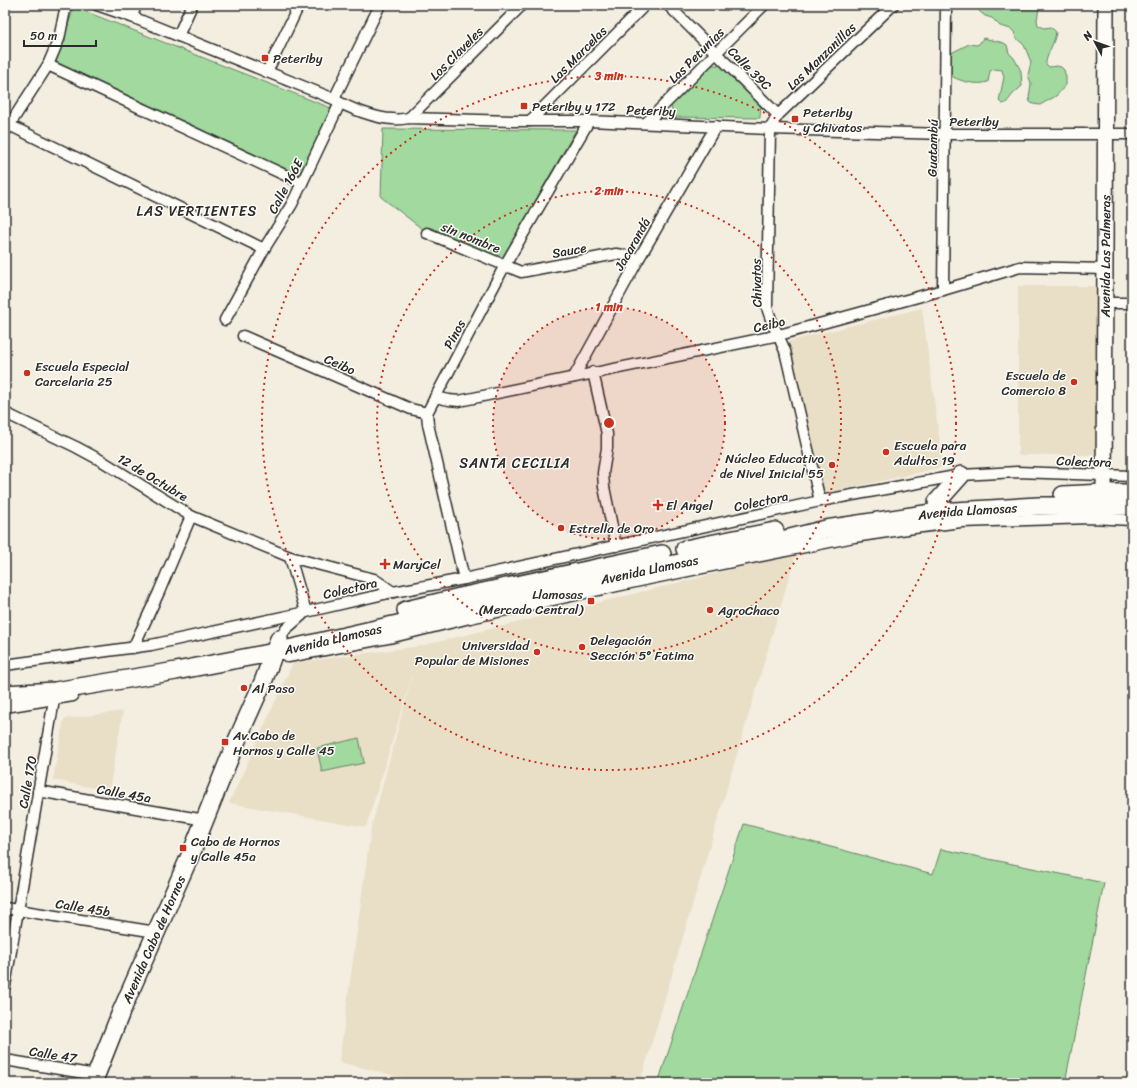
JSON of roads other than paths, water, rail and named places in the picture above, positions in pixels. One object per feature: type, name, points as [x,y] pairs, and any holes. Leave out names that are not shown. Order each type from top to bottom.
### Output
[{"type":"main road","name":"Avenida Las Palmeras","points":[[1104,506],[1106,5]]},
{"type":"main road","points":[[937,502],[961,475]]},
{"type":"main road","name":"Avenida Llamosas","points":[[5,694],[56,691],[176,671],[454,611],[831,519],[937,502],[1009,496],[1104,506],[1132,493]]},
{"type":"main road","name":"Avenida Llamosas","points":[[454,611],[747,554],[826,529],[938,512],[1055,506],[1132,506]]},
{"type":"main road","name":"Avenida Llamosas","points":[[5,685],[58,679],[210,654],[275,650]]},
{"type":"main road","name":"Avenida Cabo de Hornos","points":[[94,1079],[121,1012],[205,820],[275,650]]},
{"type":"street","points":[[66,5],[59,39],[48,65],[7,128],[264,249]]},
{"type":"street","name":"Peteriby","points":[[97,5],[378,117],[393,119],[589,121],[770,129],[946,134],[1132,134]]},
{"type":"street","points":[[132,18],[136,5]]},
{"type":"street","points":[[178,36],[192,5]]},
{"type":"street","points":[[267,72],[299,5]]},
{"type":"street","name":"Calle 166E","points":[[225,320],[264,249],[292,204],[380,5]]},
{"type":"street","name":"Los Claveles","points":[[409,118],[522,5]]},
{"type":"street","name":"Las Marcelas","points":[[530,121],[645,5]]},
{"type":"street","name":"Calle 39C","points":[[668,5],[778,115]]},
{"type":"street","name":"Las Petunias","points":[[646,123],[764,5]]},
{"type":"street","name":"Las Manzanillas","points":[[770,129],[778,115],[893,5]]},
{"type":"street","name":"Guatambú","points":[[943,290],[946,134],[946,5]]},
{"type":"street","points":[[48,65],[302,183]]},
{"type":"street","name":"Pinos","points":[[427,413],[505,265],[589,121]]},
{"type":"street","name":"Jacarandá","points":[[574,377],[638,260],[716,126]]},
{"type":"street","name":"Chivatos","points":[[770,129],[767,307],[770,320],[779,335],[785,352],[820,501]]},
{"type":"street","name":"sin nombre","points":[[427,233],[505,265]]},
{"type":"street","name":"Sauce","points":[[505,265],[521,272],[616,254],[638,260]]},
{"type":"street","name":"Ceibo","points":[[435,397],[459,401],[593,372],[779,335],[943,290],[1020,267],[1105,269]]},
{"type":"street","points":[[1105,303],[1132,303]]},
{"type":"street","name":"Ceibo","points":[[243,336],[411,409],[427,413]]},
{"type":"street","points":[[593,372],[607,434],[607,448],[603,473],[604,487],[616,546]]},
{"type":"street","name":"12 de Octubre","points":[[5,413],[102,461],[191,516],[290,557],[374,579],[393,592]]},
{"type":"street","points":[[427,413],[428,424],[464,579]]},
{"type":"street","name":"Colectora","points":[[133,648],[306,612],[393,592],[464,579],[820,501],[961,475],[1017,472],[1132,476]]},
{"type":"street","points":[[1055,506],[1074,519]]},
{"type":"street","points":[[747,554],[961,522],[1074,519],[1104,506],[1132,520]]},
{"type":"street","points":[[5,665],[133,648],[159,592],[191,516]]},
{"type":"street","points":[[290,557],[306,612]]},
{"type":"street","points":[[448,582],[454,611],[470,618],[648,574]]},
{"type":"street","name":"Colectora","points":[[275,650],[286,629],[306,612]]},
{"type":"street","points":[[5,707],[54,700],[275,650]]},
{"type":"street","name":"Calle 170","points":[[5,986],[54,700]]},
{"type":"street","name":"Calle 45a","points":[[38,791],[205,820]]},
{"type":"street","name":"Calle 45b","points":[[5,908],[156,932]]},
{"type":"street","name":"Calle 47","points":[[5,1060],[94,1079]]},
{"type":"place","name":"Peteriby","points":[[265,58]]},
{"type":"place","name":"Peteriby y 172","points":[[524,106]]},
{"type":"place","name":"Peteriby y Chivatos","points":[[795,119]]},
{"type":"place","name":"Escuela Especial Carcelaria 25","points":[[27,373]]},
{"type":"place","name":"Escuela de Comercio 8","points":[[1074,382]]},
{"type":"place","name":"Escuela para Adultos 19","points":[[886,452]]},
{"type":"place","name":"Núcleo Educativo de Nivel Inicial 55","points":[[832,465]]},
{"type":"place","name":"El Angel","points":[[658,505]]},
{"type":"place","name":"Estrella de Oro","points":[[561,528]]},
{"type":"place","name":"MaryCel","points":[[385,564]]},
{"type":"place","name":"Llamosas (Mercado Central)","points":[[591,601]]},
{"type":"place","name":"AgroChaco","points":[[710,610]]},
{"type":"place","name":"Delegación Sección 5º Fatima","points":[[582,647]]},
{"type":"place","name":"Universidad Popular de Misiones","points":[[537,652]]},
{"type":"place","name":"Al Paso","points":[[244,688]]},
{"type":"place","name":"Av.Cabo de Hornos y Calle 45","points":[[225,742]]},
{"type":"place","name":"Cabo de Hornos y Calle 45a","points":[[183,848]]},
{"type":"district","name":"LAS VERTIENTES","points":[[197,211]]},
{"type":"district","name":"SANTA CECILIA","points":[[515,463]]}]
